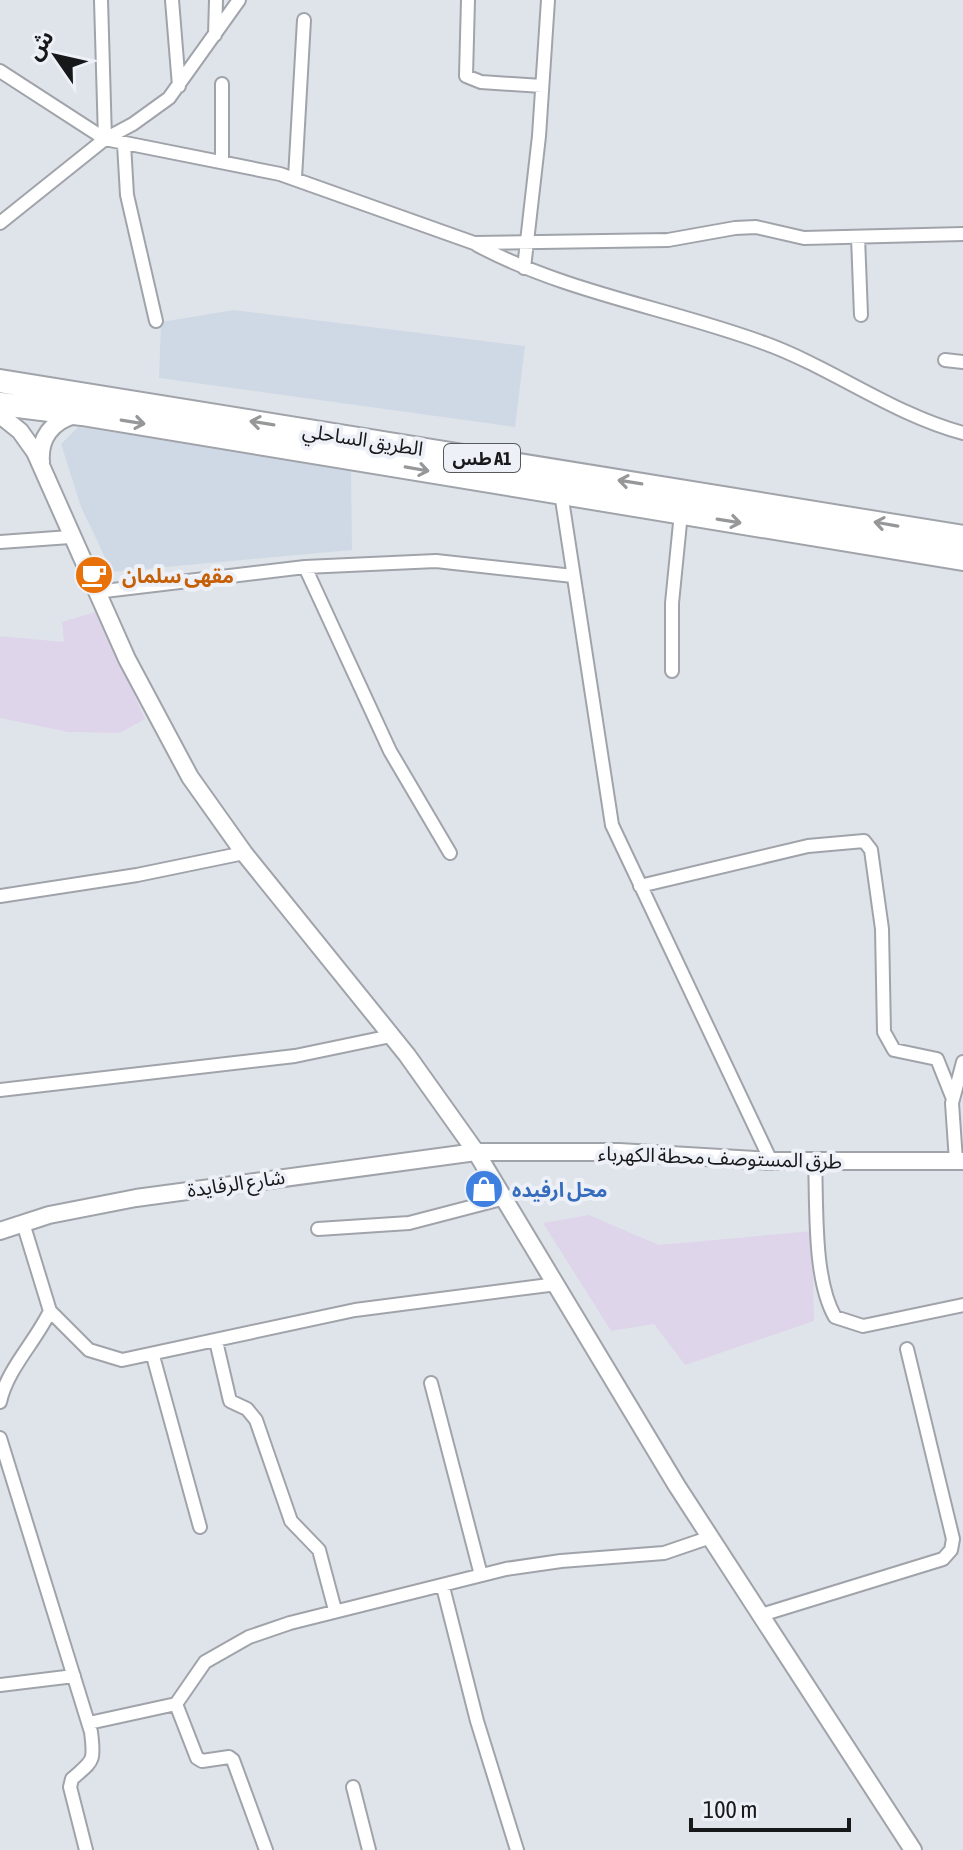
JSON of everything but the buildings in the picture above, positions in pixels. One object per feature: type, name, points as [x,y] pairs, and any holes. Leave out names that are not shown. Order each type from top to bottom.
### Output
[{"type":"highway","name":"الطريق الساحلي","points":[[11,383],[963,537]]},
{"type":"highway","name":"الطريق الساحلي","points":[[0,404],[82,414],[963,559]]},
{"type":"main road","points":[[0,371],[11,383]]},
{"type":"main road","points":[[41,463],[41,447],[47,432],[59,421],[82,414]]},
{"type":"main road","points":[[0,415],[28,441],[41,463],[70,537],[171,745],[244,853],[391,1036],[476,1152],[650,1443],[913,1850]]},
{"type":"main road","name":"طرق المستوصف محطة الكهرباء","points":[[476,1152],[619,1152],[815,1162],[959,1161]]},
{"type":"main road","name":"شارع الرفايدة","points":[[0,1231],[136,1198],[476,1152]]},
{"type":"street","points":[[101,0],[105,139]]},
{"type":"street","points":[[172,0],[179,86]]},
{"type":"street","points":[[215,35],[216,0]]},
{"type":"street","points":[[0,223],[105,139],[133,124],[179,86],[239,0]]},
{"type":"street","points":[[468,0],[466,76],[481,82],[542,86]]},
{"type":"street","points":[[524,268],[529,244],[548,0]]},
{"type":"street","points":[[295,178],[304,20]]},
{"type":"street","points":[[0,71],[105,139],[295,178],[474,243],[524,268],[766,344],[831,372],[908,414],[963,433]]},
{"type":"street","points":[[222,84],[222,162]]},
{"type":"street","points":[[124,144],[127,195],[156,321]]},
{"type":"street","points":[[474,243],[668,240],[756,227],[804,238],[963,234]]},
{"type":"street","points":[[858,237],[861,315]]},
{"type":"street","points":[[945,360],[963,362]]},
{"type":"street","points":[[561,493],[606,805],[619,844],[771,1161]]},
{"type":"street","points":[[672,671],[672,603],[681,513]]},
{"type":"street","points":[[0,542],[70,537]]},
{"type":"street","points":[[96,592],[305,567],[436,561],[573,576]]},
{"type":"street","points":[[305,567],[390,751],[450,853]]},
{"type":"street","points":[[640,886],[808,846],[864,841],[871,850],[882,929],[884,1032],[894,1050],[937,1059],[953,1099],[959,1161]]},
{"type":"street","points":[[0,896],[137,875],[244,853]]},
{"type":"street","points":[[0,1090],[295,1056],[391,1036]]},
{"type":"street","points":[[953,1099],[963,1062]]},
{"type":"street","points":[[815,1162],[820,1254],[829,1307],[835,1317],[863,1326],[963,1305]]},
{"type":"street","points":[[318,1229],[409,1223],[505,1198]]},
{"type":"street","points":[[23,1223],[50,1311],[76,1340],[107,1358],[153,1356],[355,1310],[557,1284]]},
{"type":"street","points":[[0,1402],[12,1373],[50,1311]]},
{"type":"street","points":[[216,1341],[230,1401],[247,1409],[256,1420],[291,1521],[319,1550],[335,1610]]},
{"type":"street","points":[[761,1615],[943,1559],[951,1550],[953,1539],[907,1349]]},
{"type":"street","points":[[153,1356],[200,1527]]},
{"type":"street","points":[[431,1383],[481,1575]]},
{"type":"street","points":[[0,1438],[89,1723],[94,1756],[88,1769],[72,1779],[70,1787],[86,1850]]},
{"type":"street","points":[[89,1723],[176,1704],[194,1674],[222,1651],[263,1632],[335,1610],[443,1587],[481,1575],[561,1561],[664,1553],[711,1537]]},
{"type":"street","points":[[443,1587],[477,1721],[517,1850]]},
{"type":"street","points":[[0,1685],[74,1676]]},
{"type":"street","points":[[176,1704],[197,1758],[202,1761],[229,1757],[233,1760],[266,1850]]},
{"type":"street","points":[[353,1787],[369,1850]]},
{"type":"shaded area","points":[[234,310],[525,346],[515,427],[159,378],[161,322]]},
{"type":"shaded area","points":[[78,427],[351,469],[352,550],[112,572],[81,507],[61,444]]},
{"type":"shaded area","points":[[98,611],[145,719],[120,733],[68,732],[0,718],[0,636],[64,642],[62,622]]},
{"type":"shaded area","points":[[589,1215],[659,1245],[812,1231],[814,1321],[685,1365],[654,1324],[611,1331],[543,1223]]},
{"type":"place","name":"مقهى سلمان","points":[[94,575]]},
{"type":"place","name":"محل ارفيده","points":[[484,1189]]}]
